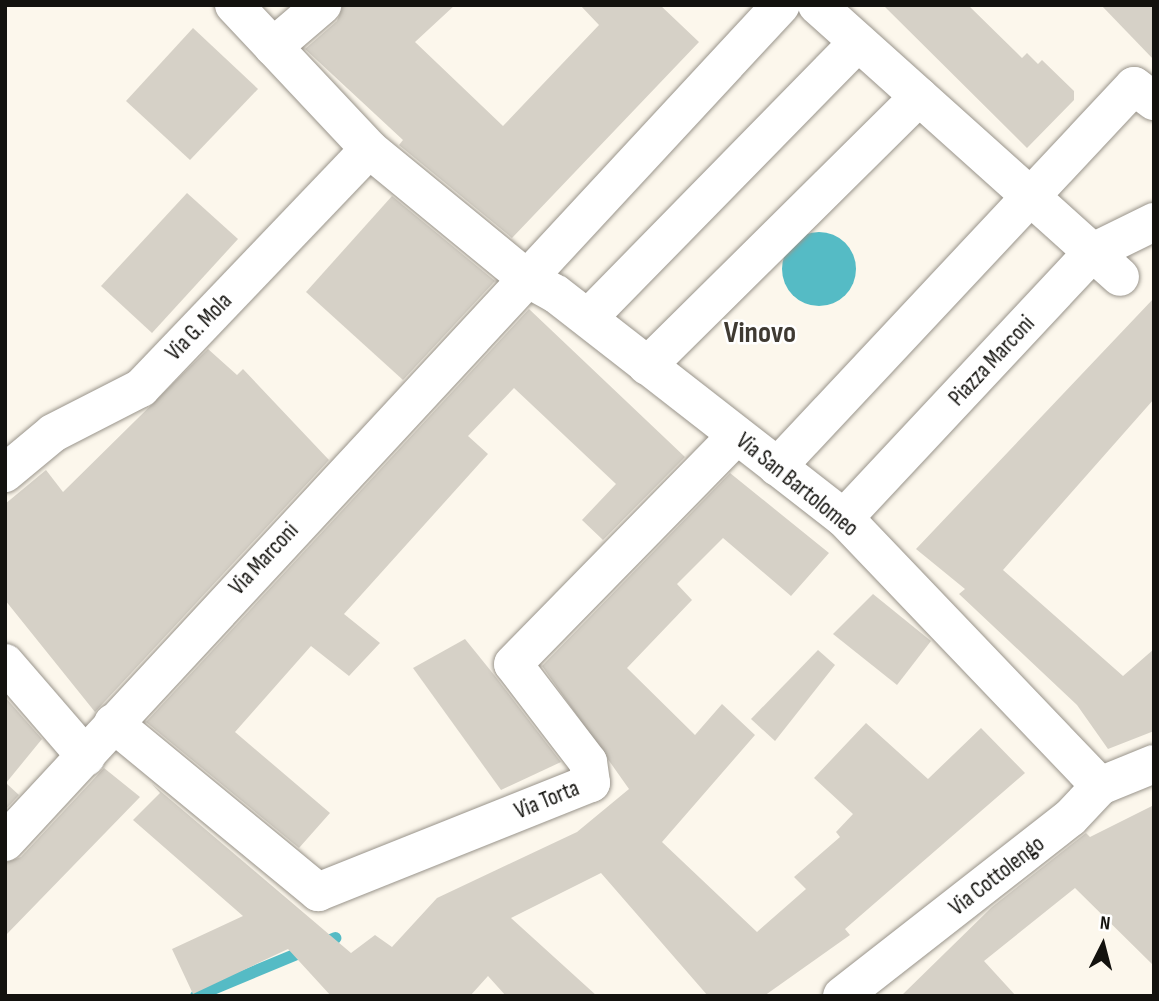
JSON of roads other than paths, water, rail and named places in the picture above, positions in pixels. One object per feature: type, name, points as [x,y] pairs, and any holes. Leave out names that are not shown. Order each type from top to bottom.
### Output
[{"type":"street","points":[[234,5],[369,149]]},
{"type":"street","points":[[273,47],[322,5]]},
{"type":"street","points":[[525,277],[781,5]]},
{"type":"street","points":[[817,5],[1107,265]]},
{"type":"street","points":[[588,318],[858,42]]},
{"type":"street","points":[[777,467],[1134,86],[1154,101]]},
{"type":"street","points":[[648,366],[919,97]]},
{"type":"street","name":"Via San Bartolomeo","points":[[369,149],[525,277],[588,318],[844,519],[1100,786]]},
{"type":"street","name":"Via G. Mola","points":[[5,473],[53,433],[141,388],[369,149]]},
{"type":"street","name":"Piazza Marconi","points":[[844,519],[1154,222]]},
{"type":"street","name":"Via Marconi","points":[[5,842],[525,277]]},
{"type":"street","name":"Via Torta","points":[[113,723],[318,892],[592,783],[588,762],[513,664],[737,435]]},
{"type":"street","points":[[5,663],[86,757]]},
{"type":"street","name":"Via Cottolengo","points":[[851,993],[1070,818],[1100,786],[1154,764]]},
{"type":"water","points":[[819,232],[833,235],[845,243],[853,255],[856,269],[853,283],[845,295],[833,303],[819,306],[805,303],[793,295],[785,283],[782,269],[785,255],[793,243],[805,235]]},
{"type":"waterway","points":[[196,996],[335,938]]},
{"type":"district","name":"Vinovo","points":[[760,333]]}]
